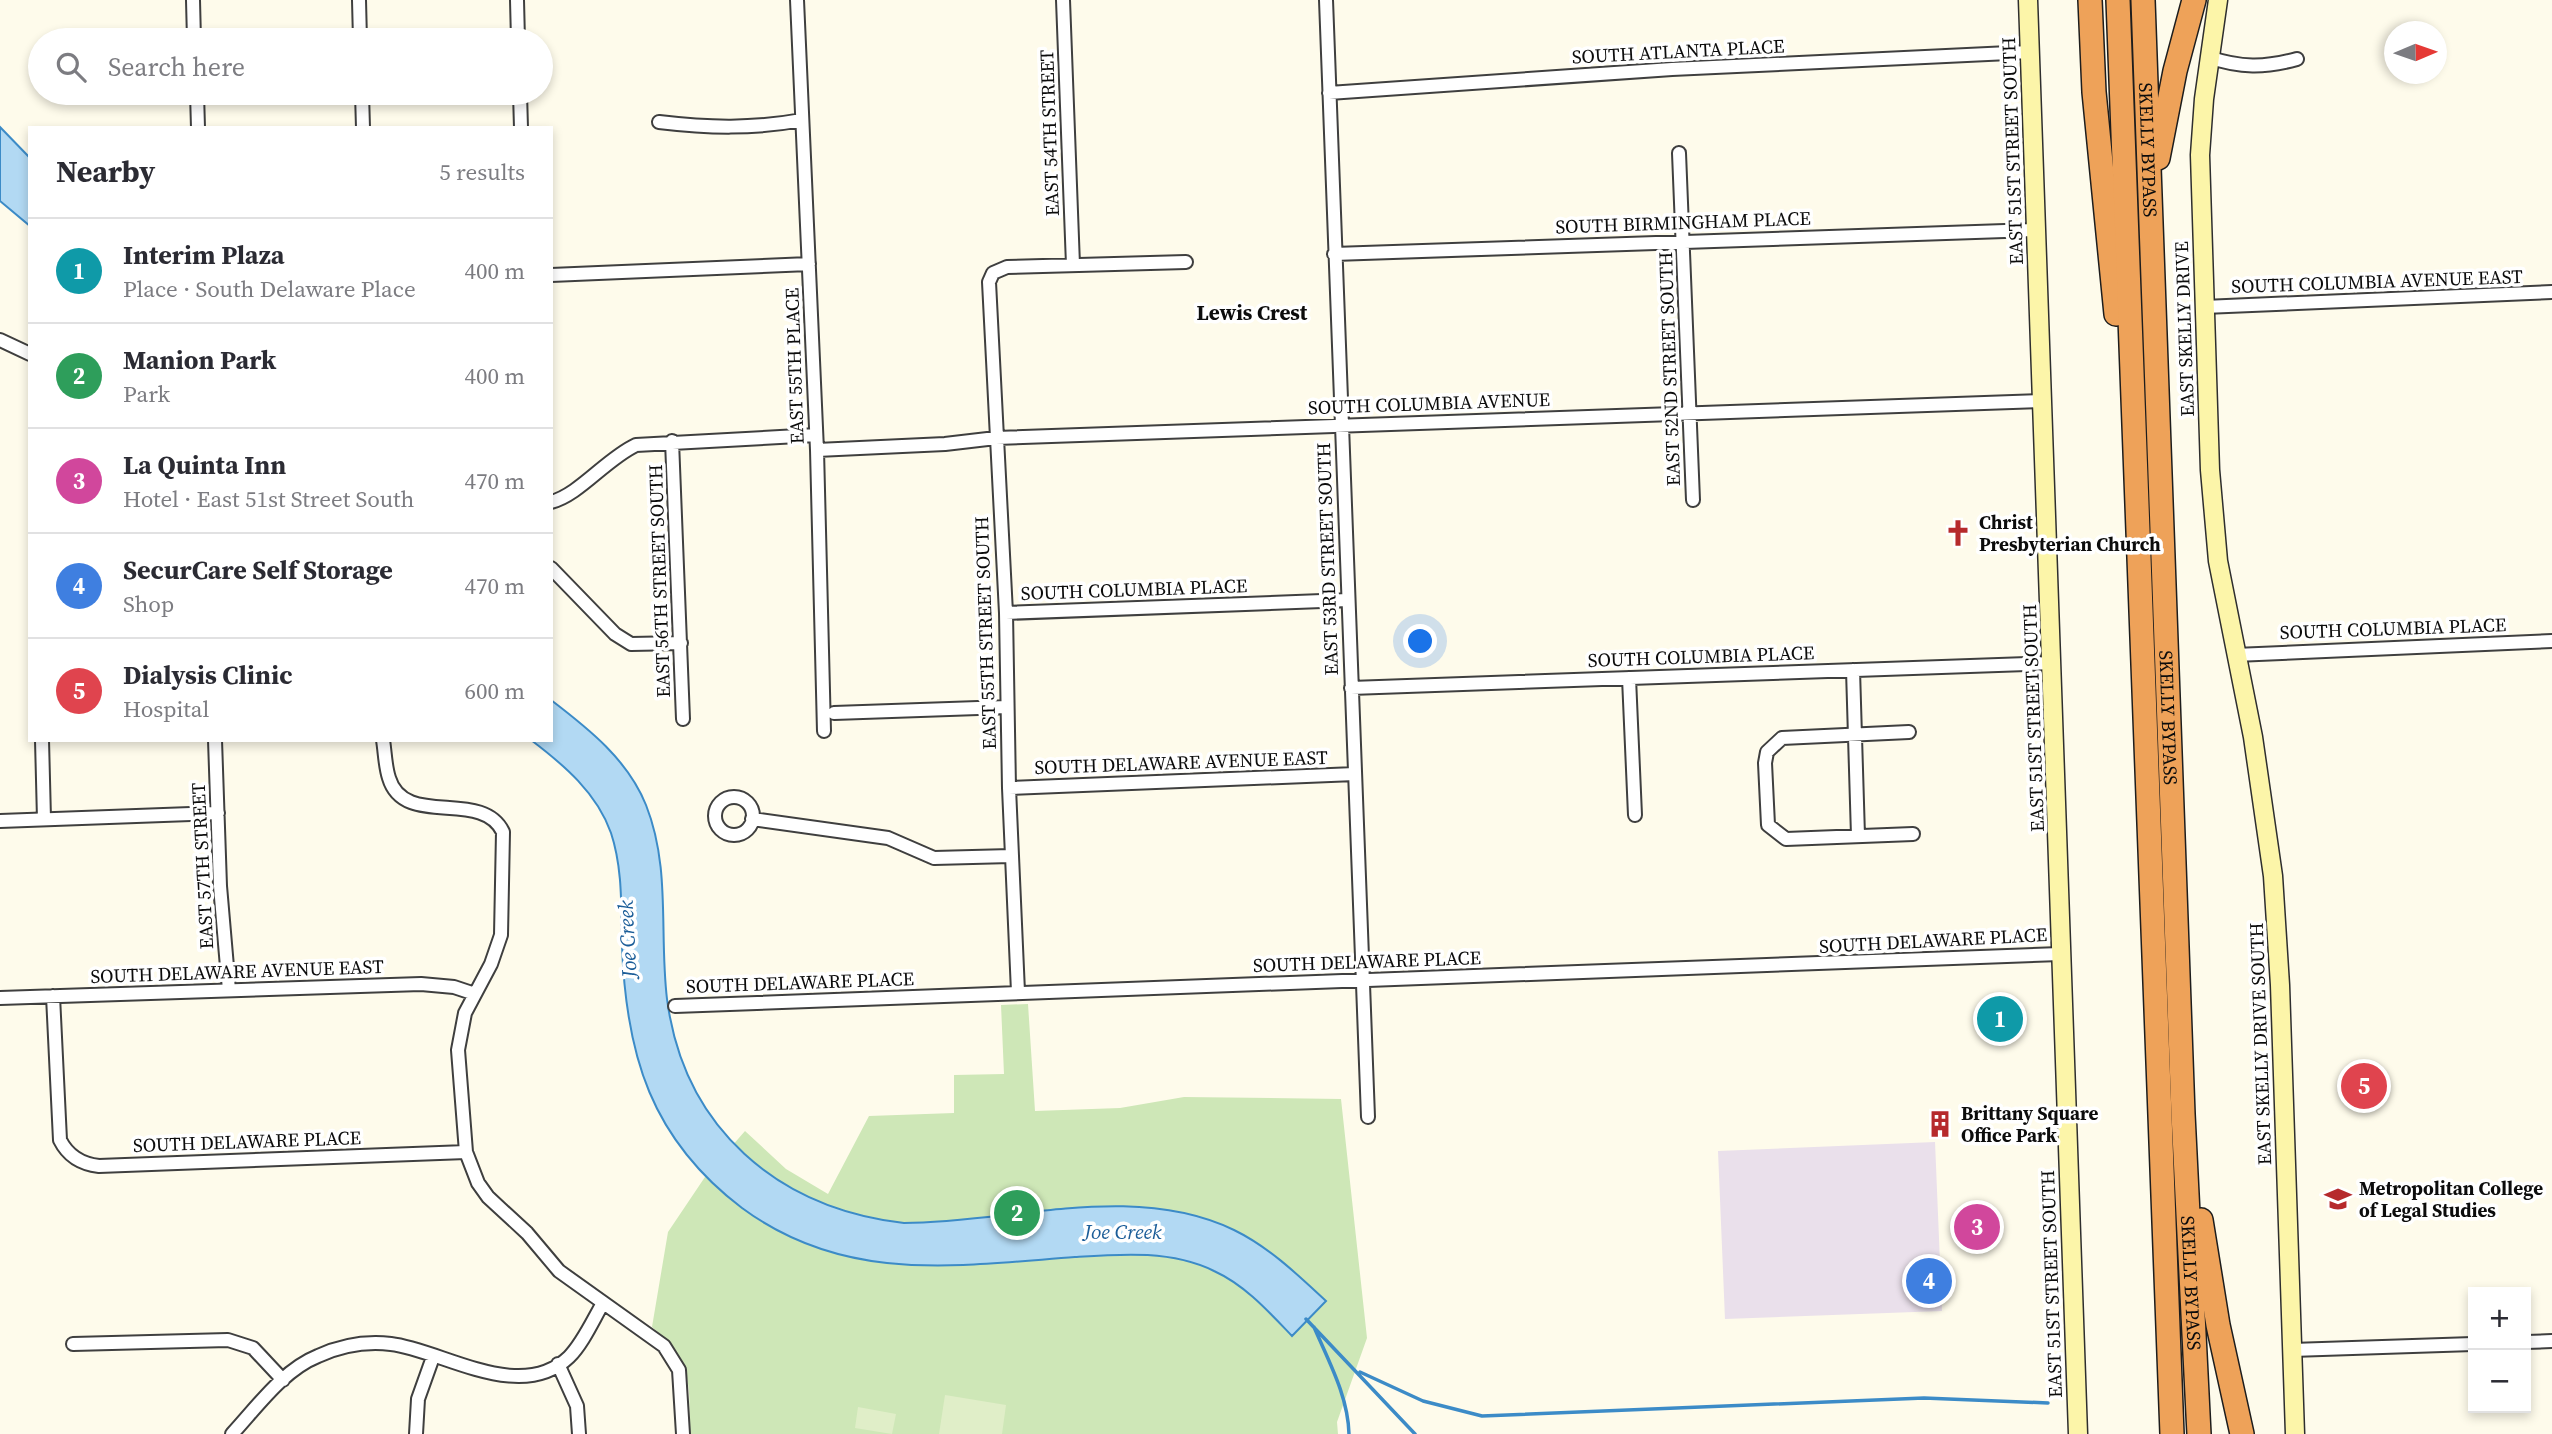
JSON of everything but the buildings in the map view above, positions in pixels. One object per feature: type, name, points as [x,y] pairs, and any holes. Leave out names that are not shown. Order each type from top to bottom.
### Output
[{"type":"highway","points":[[2090,0],[2094,92],[2137,530]]},
{"type":"highway","name":"SKELLY BYPASS","points":[[2118,0],[2172,1434]]},
{"type":"highway","name":"SKELLY BYPASS","points":[[2143,0],[2183,1114],[2199,1434]]},
{"type":"highway","points":[[2150,199],[2175,71],[2193,0]]},
{"type":"highway","points":[[2183,1114],[2218,1325],[2242,1434]]},
{"type":"main road","name":"EAST 51ST STREET SOUTH","points":[[2028,0],[2078,1434]]},
{"type":"main road","name":"EAST SKELLY DRIVE","points":[[2218,0],[2208,57],[2200,155],[2211,498],[2218,561],[2235,655]]},
{"type":"main road","name":"EAST SKELLY DRIVE SOUTH","points":[[2235,655],[2253,737],[2273,876],[2280,985],[2295,1434]]},
{"type":"street","points":[[193,0],[194,28]]},
{"type":"street","points":[[359,0],[360,28]]},
{"type":"street","points":[[517,0],[518,28]]},
{"type":"street","name":"EAST 55TH PLACE","points":[[797,0],[817,450],[824,731]]},
{"type":"street","name":"EAST 54TH STREET","points":[[1063,0],[1073,265]]},
{"type":"street","name":"EAST 53RD STREET SOUTH","points":[[1326,0],[1368,1117]]},
{"type":"street","name":"SOUTH ATLANTA PLACE","points":[[1329,93],[1672,69],[2029,52]]},
{"type":"street","points":[[2208,57],[2244,67],[2264,67],[2297,59]]},
{"type":"street","points":[[197,105],[198,126]]},
{"type":"street","points":[[362,105],[363,126]]},
{"type":"street","points":[[520,105],[521,126]]},
{"type":"street","points":[[659,122],[715,129],[760,127],[802,120]]},
{"type":"street","name":"EAST 52ND STREET SOUTH","points":[[1679,153],[1693,500]]},
{"type":"street","name":"SOUTH BIRMINGHAM PLACE","points":[[1334,254],[2034,230]]},
{"type":"street","points":[[1073,265],[1186,262]]},
{"type":"street","points":[[553,275],[808,264]]},
{"type":"street","name":"EAST 55TH STREET SOUTH","points":[[1018,992],[1011,856],[1006,613],[988,290],[993,274],[1007,267],[1073,265]]},
{"type":"street","name":"SOUTH COLUMBIA AVENUE EAST","points":[[2204,307],[2552,292]]},
{"type":"street","points":[[0,340],[28,353]]},
{"type":"street","name":"SOUTH COLUMBIA AVENUE","points":[[817,450],[945,444],[996,438],[2043,401]]},
{"type":"street","points":[[553,501],[571,492],[624,450],[636,445],[816,435]]},
{"type":"street","name":"EAST 56TH STREET SOUTH","points":[[673,441],[683,719]]},
{"type":"street","points":[[553,570],[615,634],[631,644],[681,643]]},
{"type":"street","name":"SOUTH COLUMBIA PLACE","points":[[1006,613],[1348,600]]},
{"type":"street","name":"SOUTH COLUMBIA PLACE","points":[[2235,655],[2552,641]]},
{"type":"street","name":"SOUTH COLUMBIA PLACE","points":[[1351,688],[2052,663]]},
{"type":"street","points":[[1853,670],[1858,836]]},
{"type":"street","points":[[1629,678],[1635,815]]},
{"type":"street","points":[[834,713],[1007,707]]},
{"type":"street","points":[[1909,732],[1782,738],[1767,751],[1768,824],[1786,839],[1913,834]]},
{"type":"street","points":[[42,742],[44,820]]},
{"type":"street","name":"EAST 57TH STREET","points":[[215,742],[229,990]]},
{"type":"street","points":[[383,742],[389,778],[400,795],[416,804],[486,813],[497,820],[503,832],[500,887],[503,922],[491,964],[465,1013],[458,1050],[466,1152],[478,1183],[488,1197],[527,1233],[559,1271],[664,1346],[676,1363],[681,1383],[683,1434]]},
{"type":"street","name":"SOUTH DELAWARE AVENUE EAST","points":[[1009,788],[1355,774]]},
{"type":"street","points":[[0,821],[218,813]]},
{"type":"street","points":[[752,819],[879,836],[934,858],[1011,856]]},
{"type":"street","name":"SOUTH DELAWARE PLACE","points":[[675,1006],[2060,954]]},
{"type":"street","name":"SOUTH DELAWARE AVENUE EAST","points":[[0,998],[421,984],[454,987],[475,993]]},
{"type":"street","name":"SOUTH DELAWARE PLACE","points":[[53,996],[58,1127],[64,1147],[74,1157],[99,1166],[466,1152]]},
{"type":"street","points":[[232,1434],[283,1380],[315,1357],[362,1344],[393,1344],[496,1373],[527,1373],[558,1364],[578,1345],[603,1303]]},
{"type":"street","points":[[72,1344],[228,1340],[253,1349],[283,1380]]},
{"type":"street","points":[[2531,1342],[2552,1341]]},
{"type":"street","points":[[2292,1350],[2468,1344]]},
{"type":"street","points":[[416,1434],[418,1399],[433,1357]]},
{"type":"street","points":[[558,1364],[577,1406],[579,1434]]},
{"type":"shaded area","points":[[1935,1142],[1942,1311],[1725,1319],[1718,1151]]},
{"type":"green space","points":[[1028,1004],[1035,1111],[1120,1108],[1184,1097],[1341,1099],[1367,1338],[1337,1422],[1338,1434],[690,1434],[689,1387],[682,1363],[676,1351],[652,1327],[668,1232],[705,1177],[745,1131],[786,1169],[828,1194],[869,1116],[954,1113],[954,1075],[1004,1074],[1001,1005]]},
{"type":"green space","points":[[945,1395],[1006,1405],[1002,1434],[939,1434]]},
{"type":"green space","points":[[858,1407],[896,1414],[892,1434],[855,1428]]},
{"type":"water","points":[[0,127],[28,156],[28,224],[0,201]]},
{"type":"water","name":"Joe Creek","points":[[553,702],[606,746],[638,789],[654,829],[659,853],[667,999],[677,1045],[693,1086],[716,1123],[744,1154],[778,1180],[816,1200],[858,1214],[904,1223],[1113,1206],[1154,1208],[1195,1216],[1234,1230],[1259,1245],[1283,1262],[1326,1301],[1292,1336],[1236,1284],[1198,1264],[1181,1260],[1128,1255],[987,1264],[903,1264],[861,1259],[821,1249],[781,1232],[742,1208],[685,1153],[665,1124],[649,1092],[630,1023],[615,847],[597,805],[578,781],[534,742],[553,742]]},
{"type":"waterway","points":[[1306,1319],[1415,1434]]},
{"type":"waterway","points":[[1314,1327],[1341,1393],[1349,1434]]},
{"type":"waterway","points":[[1360,1372],[1423,1401],[1482,1416],[1924,1398],[2048,1403]]},
{"type":"place","name":"Christ Presbyterian Church","points":[[1958,533]]},
{"type":"place","name":"Interim Plaza","points":[[2000,1019]]},
{"type":"place","name":"Dialysis Clinic","points":[[2364,1086]]},
{"type":"place","name":"Brittany Square Office Park","points":[[1940,1124]]},
{"type":"place","name":"Metropolitan College of Legal Studies","points":[[2338,1199]]},
{"type":"place","name":"Manion Park","points":[[1017,1213]]},
{"type":"place","name":"La Quinta Inn","points":[[1977,1227]]},
{"type":"place","name":"SecurCare Self Storage","points":[[1929,1281]]},
{"type":"district","name":"Lewis Crest","points":[[1252,312]]}]
